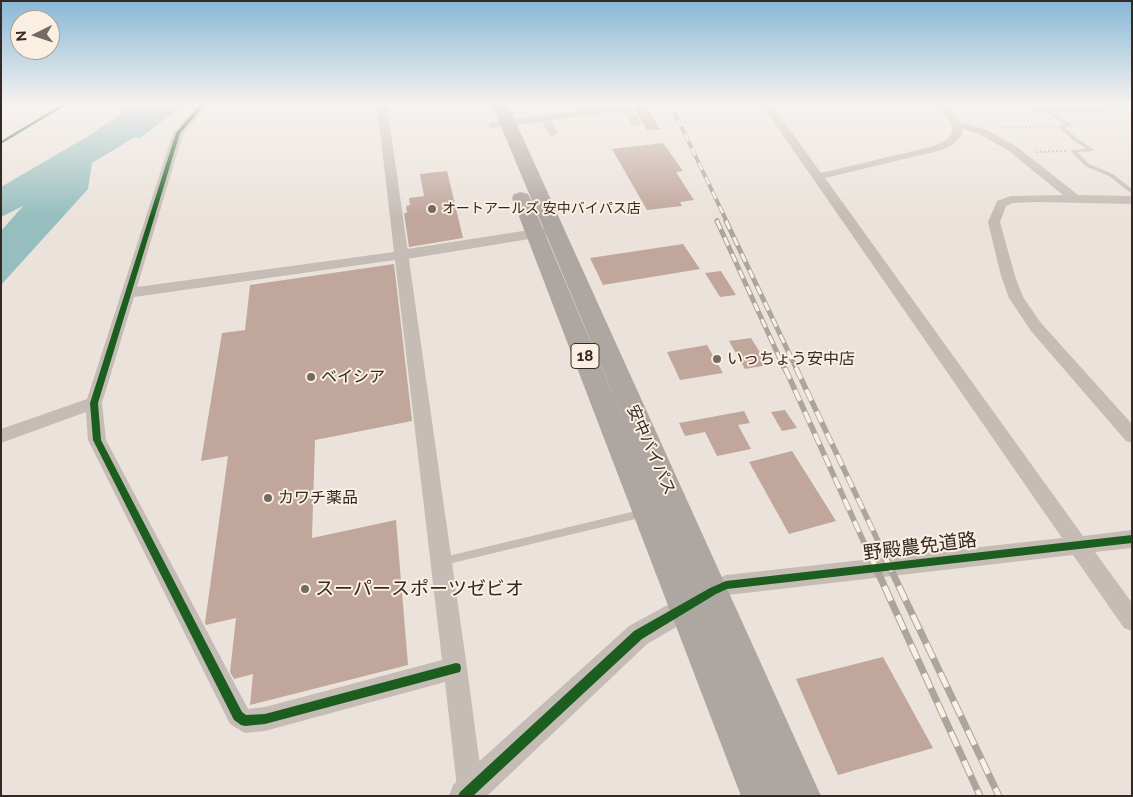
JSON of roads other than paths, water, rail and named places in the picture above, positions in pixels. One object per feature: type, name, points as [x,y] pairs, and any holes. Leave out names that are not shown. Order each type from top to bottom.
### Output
[{"type":"highway","name":"安中バイパス","points":[[508,142],[699,599],[761,796]]},
{"type":"highway","name":"安中バイパス","points":[[546,233],[648,512],[699,599],[801,796]]},
{"type":"street","points":[[175,142],[94,403],[97,440],[238,716],[245,721],[265,720],[456,668]]},
{"type":"street","points":[[387,142],[456,668],[467,792]]},
{"type":"street","points":[[793,142],[1132,621]]},
{"type":"street","points":[[817,177],[938,148],[950,142]]},
{"type":"street","points":[[1000,142],[1018,153],[1076,200]]},
{"type":"street","points":[[1132,200],[1037,198],[1011,200],[1001,204],[994,222],[1008,276],[1016,298],[1036,327],[1132,436]]},
{"type":"street","points":[[128,293],[546,233]]},
{"type":"street","points":[[1,436],[94,403]]},
{"type":"street","name":"野殿農免道路","points":[[699,599],[726,585],[1132,539]]},
{"type":"street","points":[[467,792],[638,635],[699,599]]},
{"type":"lane","points":[[1080,142],[1092,150],[1073,151],[1087,165],[1111,175],[1132,192]]},
{"type":"lane","points":[[442,562],[648,512]]},
{"type":"water","points":[[78,142],[126,142],[92,163],[88,189],[1,285],[1,231],[23,206],[1,217],[1,187]]},
{"type":"railway","points":[[689,142],[727,222]]},
{"type":"railway","points":[[717,221],[785,370]]},
{"type":"railway","points":[[726,221],[797,370]]},
{"type":"railway","points":[[785,368],[871,558]]},
{"type":"railway","points":[[796,368],[886,558]]},
{"type":"railway","points":[[871,557],[980,796]]},
{"type":"railway","points":[[885,557],[999,796]]},
{"type":"place","name":"オートアールズ 安中バイパス店","points":[[432,209]]},
{"type":"place","name":"いっちょう安中店","points":[[717,359]]},
{"type":"place","name":"ベイシア","points":[[311,377]]},
{"type":"place","name":"カワチ薬品","points":[[268,498]]},
{"type":"place","name":"スーパースポーツゼビオ","points":[[305,589]]}]
